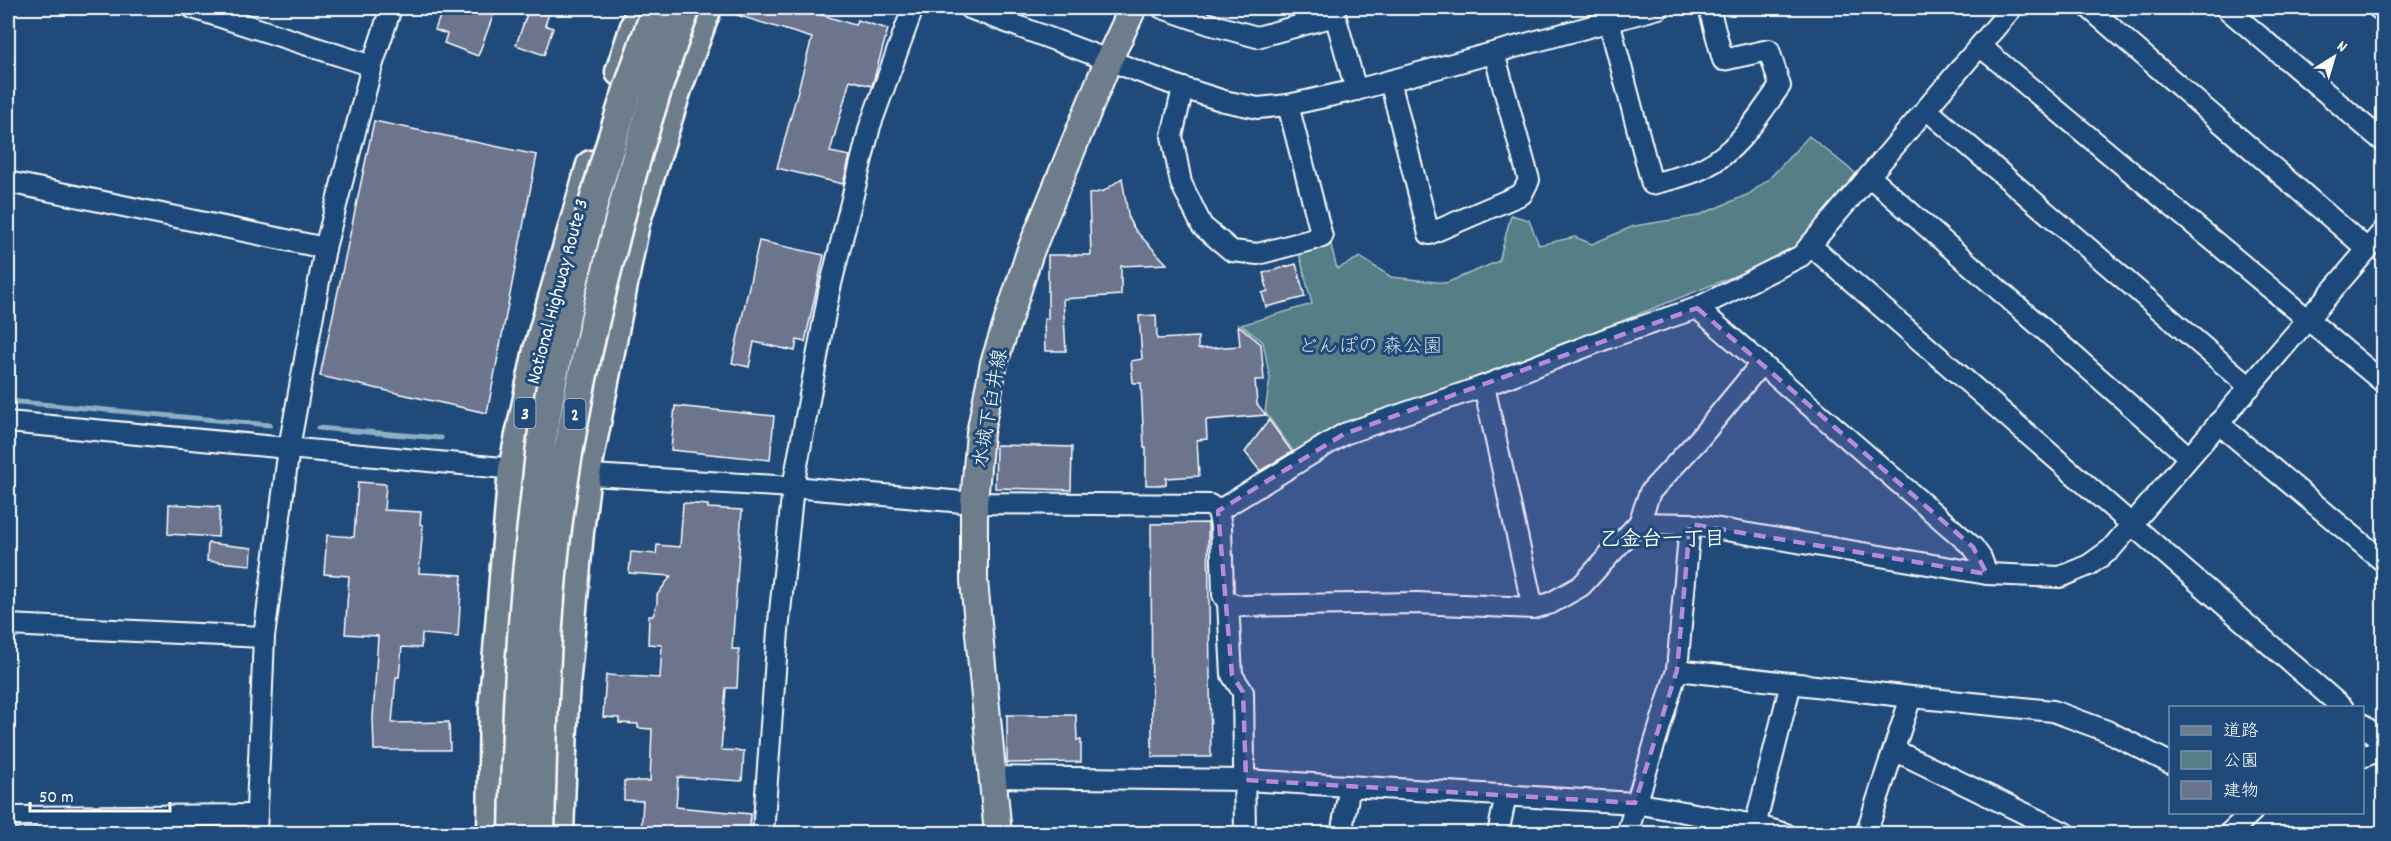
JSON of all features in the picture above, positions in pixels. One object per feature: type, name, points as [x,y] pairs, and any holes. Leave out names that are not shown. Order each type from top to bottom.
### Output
[{"type":"highway","name":"National Highway Route 3","points":[[492,834],[494,699],[513,469],[538,350],[574,218],[641,8]]},
{"type":"highway","name":"2","points":[[513,834],[525,583],[543,432],[597,188],[627,90],[657,8]]},
{"type":"highway","name":"2","points":[[540,834],[542,740],[552,575],[570,435],[597,310],[626,194],[653,100],[686,8]]},
{"type":"highway","points":[[559,834],[564,698],[586,474],[635,223],[676,89],[707,8]]},
{"type":"main road","name":"水城下臼井線","points":[[998,834],[974,580],[974,503],[980,433],[994,363],[1030,252],[1109,59],[1133,8]]},
{"type":"street","points":[[193,8],[372,66]]},
{"type":"street","points":[[8,817],[256,824],[264,637],[289,448],[325,248],[372,66],[391,8]]},
{"type":"street","points":[[763,834],[778,631],[793,487],[829,292],[870,126],[913,8]]},
{"type":"street","points":[[969,8],[1184,88],[1224,101],[1258,108],[1288,105],[1356,90],[1648,9]]},
{"type":"street","points":[[1162,8],[1257,37],[1334,12],[1356,90]]},
{"type":"street","points":[[1609,21],[1652,184],[1692,173],[1719,158],[1746,132],[1780,86],[1769,50],[1723,60],[1709,8]]},
{"type":"street","points":[[1218,511],[1344,434],[1484,386],[1608,338],[1697,308],[1801,256],[2012,8]]},
{"type":"street","points":[[2089,8],[2367,249]]},
{"type":"street","points":[[2226,8],[2384,142]]},
{"type":"street","points":[[2378,8],[2384,12]]},
{"type":"street","points":[[1980,46],[2384,383]]},
{"type":"street","points":[[1390,81],[1429,234],[1522,194],[1529,180],[1494,53]]},
{"type":"street","points":[[1184,88],[1172,136],[1181,183],[1202,226],[1232,251],[1258,254],[1322,237],[1288,105]]},
{"type":"street","points":[[1926,109],[2250,387]]},
{"type":"street","points":[[1869,176],[2189,457]]},
{"type":"street","points":[[8,182],[325,248]]},
{"type":"street","points":[[1639,522],[1690,524],[1987,574],[2060,577],[2089,565],[2110,550],[2384,230]]},
{"type":"street","points":[[1810,245],[2341,706]]},
{"type":"street","points":[[1697,308],[1973,547],[1982,558],[1987,574]]},
{"type":"street","points":[[1228,603],[1240,606],[1416,603],[1533,608],[1551,603],[1581,586],[1639,522],[1650,492],[1699,440],[1760,364]]},
{"type":"street","points":[[1484,386],[1533,608]]},
{"type":"street","points":[[8,422],[513,469],[793,487],[974,503],[1207,505],[1218,511]]},
{"type":"street","points":[[2218,423],[2384,562]]},
{"type":"street","points":[[1218,511],[1221,526],[1223,595],[1228,603],[1232,675],[1243,692],[1245,834]]},
{"type":"street","points":[[1627,834],[1677,670],[1690,524]]},
{"type":"street","points":[[8,625],[264,637]]},
{"type":"street","points":[[1677,670],[2053,711],[2107,731],[2169,762]]},
{"type":"street","points":[[1754,829],[1791,683]]},
{"type":"street","points":[[1866,834],[1911,697]]},
{"type":"street","points":[[2364,726],[2384,742]]},
{"type":"street","points":[[2364,756],[2384,749]]},
{"type":"street","points":[[1894,750],[2067,834]]},
{"type":"street","points":[[993,777],[1246,780],[1635,803],[1786,834]]},
{"type":"street","points":[[1341,834],[1350,786]]},
{"type":"street","points":[[1498,834],[1506,795]]},
{"type":"street","points":[[2228,834],[2251,814]]},
{"type":"highlighted area","points":[[1697,308],[1973,547],[1987,574],[1690,524],[1677,670],[1635,803],[1246,780],[1243,692],[1232,675],[1218,511],[1344,434]]},
{"type":"green space","name":"どんぽの 森公園","points":[[1809,136],[1860,177],[1806,241],[1787,255],[1294,452],[1265,412],[1270,378],[1263,342],[1241,325],[1312,304],[1299,253],[1331,245],[1337,269],[1360,257],[1391,277],[1446,283],[1499,261],[1511,215],[1529,220],[1539,245],[1575,237],[1592,244],[1634,226],[1697,216],[1749,194],[1769,179]]},
{"type":"building","points":[[443,8],[496,8],[478,56],[444,43],[447,34],[435,30]]},
{"type":"building","points":[[529,8],[551,8],[545,25],[553,28],[544,55],[516,45]]},
{"type":"building","points":[[725,8],[799,8],[855,25],[857,20],[888,29],[872,86],[850,80],[830,152],[850,156],[843,184],[777,168],[812,38],[724,11]]},
{"type":"building","points":[[374,121],[537,155],[487,413],[320,376]]},
{"type":"building","points":[[1122,178],[1129,220],[1136,231],[1167,264],[1121,266],[1121,295],[1063,299],[1066,351],[1045,351],[1044,319],[1048,319],[1048,255],[1091,255],[1089,194],[1104,191]]},
{"type":"building","points":[[759,241],[824,255],[805,342],[797,340],[795,351],[754,342],[749,367],[732,363]]},
{"type":"building","points":[[1296,264],[1305,297],[1266,307],[1262,293],[1268,291],[1263,273]]},
{"type":"building","points":[[1156,315],[1157,339],[1198,337],[1198,349],[1240,346],[1238,325],[1261,344],[1264,380],[1255,380],[1257,404],[1266,415],[1206,420],[1207,439],[1197,440],[1199,476],[1166,478],[1166,485],[1146,485],[1146,448],[1144,448],[1141,383],[1133,383],[1131,361],[1142,359],[1139,316]]},
{"type":"building","points":[[675,406],[774,416],[770,460],[671,450]]},
{"type":"building","points":[[1269,420],[1292,452],[1260,471],[1245,452]]},
{"type":"building","points":[[996,445],[1072,447],[1071,490],[995,488]]},
{"type":"building","points":[[358,482],[386,484],[384,510],[421,512],[420,524],[423,525],[419,573],[462,575],[458,637],[422,634],[421,648],[402,647],[399,677],[396,677],[392,723],[449,722],[450,750],[374,750],[373,718],[378,636],[345,634],[349,576],[324,574],[327,535],[354,537]]},
{"type":"building","points":[[683,503],[708,505],[708,508],[742,510],[732,649],[739,649],[737,688],[726,688],[721,750],[744,751],[742,781],[678,777],[676,807],[751,814],[749,834],[641,834],[643,801],[624,800],[624,781],[650,781],[652,729],[638,728],[638,724],[619,723],[619,718],[603,717],[606,675],[660,678],[662,645],[648,644],[649,616],[653,616],[657,595],[671,576],[629,573],[631,552],[656,554],[657,545],[680,547]]},
{"type":"building","points":[[169,504],[220,507],[218,537],[168,534]]},
{"type":"building","points":[[1208,523],[1211,757],[1152,757],[1151,524]]},
{"type":"building","points":[[208,543],[252,548],[251,565],[207,561]]},
{"type":"building","points":[[1007,715],[1076,715],[1077,740],[1081,740],[1081,762],[1007,763]]},
{"type":"waterway","points":[[8,401],[270,425]]},
{"type":"waterway","points":[[318,428],[441,438]]},
{"type":"district","name":"乙金台一丁目","points":[[1662,538]]}]
